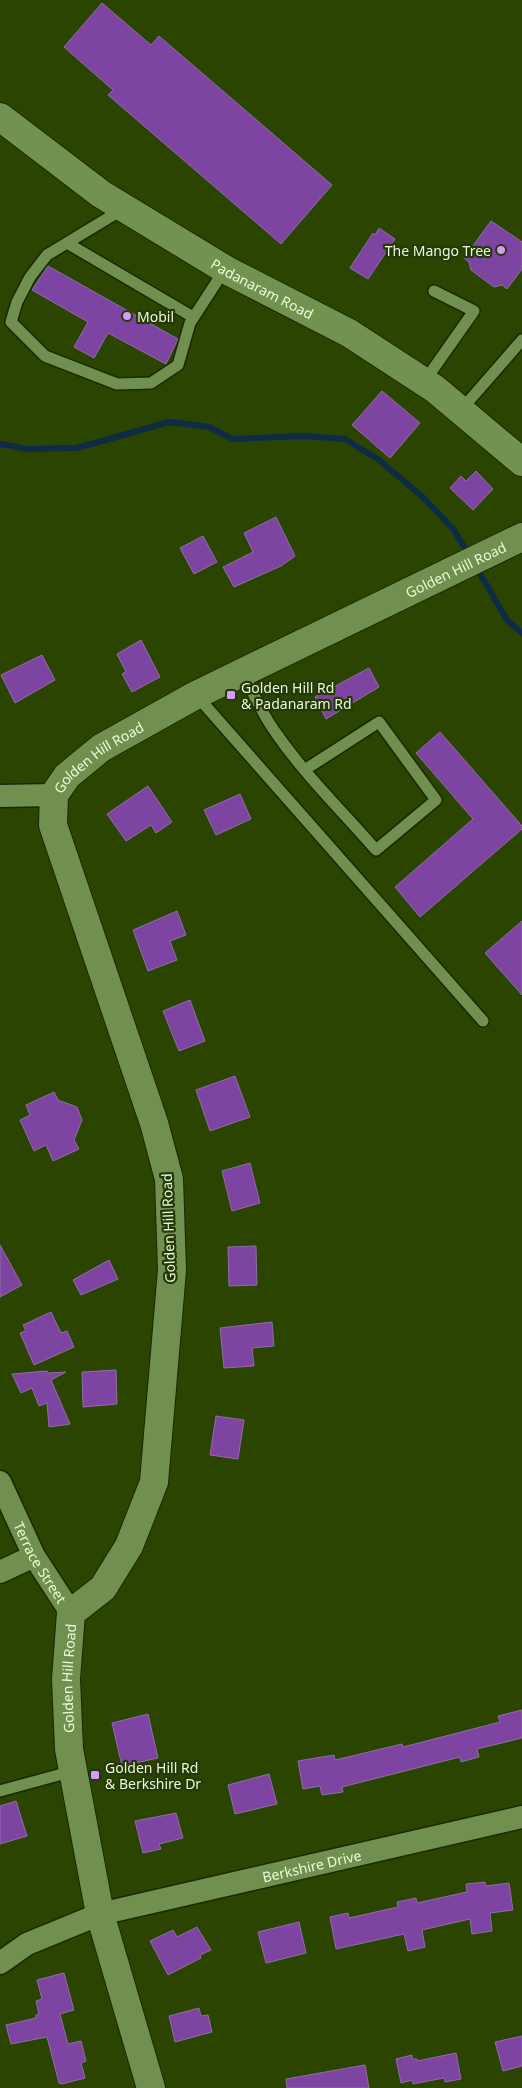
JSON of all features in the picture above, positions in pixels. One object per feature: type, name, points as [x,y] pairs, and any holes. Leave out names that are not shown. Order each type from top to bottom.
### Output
[{"type":"main road","name":"Padanaram Road","points":[[0,117],[101,194],[225,269],[348,333],[424,382],[461,410],[522,462]]},
{"type":"street","name":"Golden Hill Road","points":[[151,2088],[100,1914],[69,1750],[66,1679],[71,1613],[103,1588],[129,1546],[154,1482],[172,1270],[169,1179],[154,1123],[53,825],[54,795],[67,776],[101,748],[196,695],[522,537]]},
{"type":"street","points":[[0,796],[54,795]]},
{"type":"street","name":"Terrace Street","points":[[0,1482],[34,1556],[71,1613]]},
{"type":"street","points":[[0,1572],[34,1556]]},
{"type":"street","name":"Berkshire Drive","points":[[0,1963],[26,1944],[100,1914],[522,1817]]},
{"type":"lane","points":[[124,208],[47,255],[30,278],[17,302],[11,322],[45,356],[117,384],[151,383],[178,365],[190,323],[225,269]]},
{"type":"lane","points":[[67,243],[193,317]]},
{"type":"lane","points":[[424,382],[474,311],[434,291]]},
{"type":"lane","points":[[461,410],[522,340]]},
{"type":"lane","points":[[243,672],[258,706],[276,734],[306,769],[376,850],[436,800],[379,722],[306,769]]},
{"type":"lane","points":[[196,695],[483,1021]]},
{"type":"lane","points":[[0,1791],[73,1770]]},
{"type":"building","points":[[102,3],[151,45],[159,36],[332,185],[281,244],[108,95],[113,90],[64,47]]},
{"type":"building","points":[[491,221],[522,242],[522,269],[507,289],[502,285],[494,287],[471,270],[469,262],[464,258]]},
{"type":"building","points":[[379,228],[395,239],[368,279],[350,268],[373,233],[375,235]]},
{"type":"building","points":[[48,266],[178,339],[166,364],[108,333],[94,358],[74,347],[88,322],[32,290]]},
{"type":"building","points":[[382,391],[420,423],[390,458],[352,425]]},
{"type":"building","points":[[476,471],[493,489],[473,510],[450,488],[461,476],[466,481]]},
{"type":"building","points":[[276,517],[295,556],[281,566],[234,587],[223,567],[253,552],[244,533]]},
{"type":"building","points":[[203,536],[217,562],[194,574],[180,548]]},
{"type":"building","points":[[141,640],[160,677],[132,692],[122,674],[126,672],[117,654]]},
{"type":"building","points":[[42,655],[55,680],[15,703],[1,675]]},
{"type":"building","points":[[369,668],[379,687],[326,719],[315,697]]},
{"type":"building","points":[[440,732],[522,826],[522,829],[420,917],[395,887],[473,819],[416,753]]},
{"type":"building","points":[[148,786],[172,822],[156,833],[151,825],[126,841],[107,814]]},
{"type":"building","points":[[240,794],[251,819],[216,835],[204,810]]},
{"type":"building","points":[[177,911],[186,935],[170,941],[177,960],[148,971],[133,930]]},
{"type":"building","points":[[522,921],[522,995],[485,953]]},
{"type":"building","points":[[190,1000],[205,1041],[179,1051],[163,1011]]},
{"type":"building","points":[[235,1076],[250,1117],[210,1131],[196,1090]]},
{"type":"building","points":[[54,1092],[58,1100],[77,1107],[82,1120],[74,1140],[79,1149],[53,1161],[46,1145],[34,1151],[20,1120],[30,1115],[26,1105]]},
{"type":"building","points":[[250,1163],[260,1203],[232,1211],[222,1171]]},
{"type":"building","points":[[0,1245],[22,1285],[0,1297]]},
{"type":"building","points":[[256,1246],[257,1285],[229,1286],[228,1247]]},
{"type":"building","points":[[109,1260],[118,1279],[81,1295],[73,1280]]},
{"type":"building","points":[[51,1312],[61,1333],[67,1331],[74,1347],[34,1365],[20,1333],[26,1331],[23,1325]]},
{"type":"building","points":[[272,1322],[274,1346],[252,1348],[254,1366],[224,1368],[220,1328]]},
{"type":"building","points":[[116,1370],[117,1404],[83,1407],[82,1372]]},
{"type":"building","points":[[47,1371],[48,1373],[66,1372],[51,1380],[70,1424],[49,1427],[47,1403],[39,1406],[32,1388],[21,1393],[12,1374]]},
{"type":"building","points":[[216,1416],[244,1420],[238,1459],[210,1455]]},
{"type":"building","points":[[522,1710],[522,1738],[477,1749],[479,1757],[461,1762],[460,1757],[342,1787],[343,1792],[322,1795],[320,1786],[303,1789],[298,1761],[334,1755],[335,1760],[402,1744],[403,1747],[500,1722],[498,1716]]},
{"type":"building","points":[[148,1714],[158,1758],[122,1766],[112,1723]]},
{"type":"building","points":[[269,1774],[277,1804],[235,1814],[228,1785]]},
{"type":"building","points":[[16,1801],[27,1836],[0,1844],[0,1806]]},
{"type":"building","points":[[176,1813],[183,1838],[159,1844],[161,1849],[143,1853],[135,1821]]},
{"type":"building","points":[[485,1882],[486,1886],[509,1883],[513,1910],[490,1913],[492,1931],[472,1934],[470,1919],[422,1930],[425,1947],[408,1951],[404,1934],[336,1949],[330,1917],[348,1913],[349,1918],[398,1907],[397,1902],[416,1898],[417,1903],[467,1892],[466,1884]]},
{"type":"building","points":[[299,1922],[306,1953],[266,1963],[258,1932]]},
{"type":"building","points":[[197,1927],[211,1950],[200,1955],[201,1958],[168,1975],[150,1941],[173,1930],[177,1937]]},
{"type":"building","points":[[64,1973],[74,2010],[60,2014],[68,2044],[81,2041],[86,2061],[81,2063],[85,2078],[62,2084],[59,2083],[47,2037],[11,2044],[6,2025],[36,2018],[36,2015],[39,2014],[36,2001],[42,1999],[37,1980]]},
{"type":"building","points":[[199,2008],[201,2016],[208,2015],[212,2032],[175,2042],[169,2016]]},
{"type":"building","points":[[522,2036],[522,2066],[503,2071],[495,2042]]},
{"type":"building","points":[[456,2053],[461,2079],[445,2082],[444,2078],[413,2084],[412,2080],[401,2083],[396,2059],[412,2055],[412,2059],[417,2059],[417,2061]]},
{"type":"building","points":[[365,2065],[369,2088],[287,2088],[286,2079]]},
{"type":"waterway","points":[[0,444],[27,449],[77,448],[169,422],[209,427],[233,439],[303,436],[345,439],[379,460],[424,498],[454,530],[469,555]]},
{"type":"waterway","points":[[476,567],[507,620],[522,633]]},
{"type":"place","name":"The Mango Tree","points":[[501,250]]},
{"type":"place","name":"Mobil","points":[[127,316]]},
{"type":"place","name":"Golden Hill Rd & Padanaram Rd","points":[[231,695]]},
{"type":"place","name":"Golden Hill Rd & Berkshire Dr","points":[[95,1775]]}]
